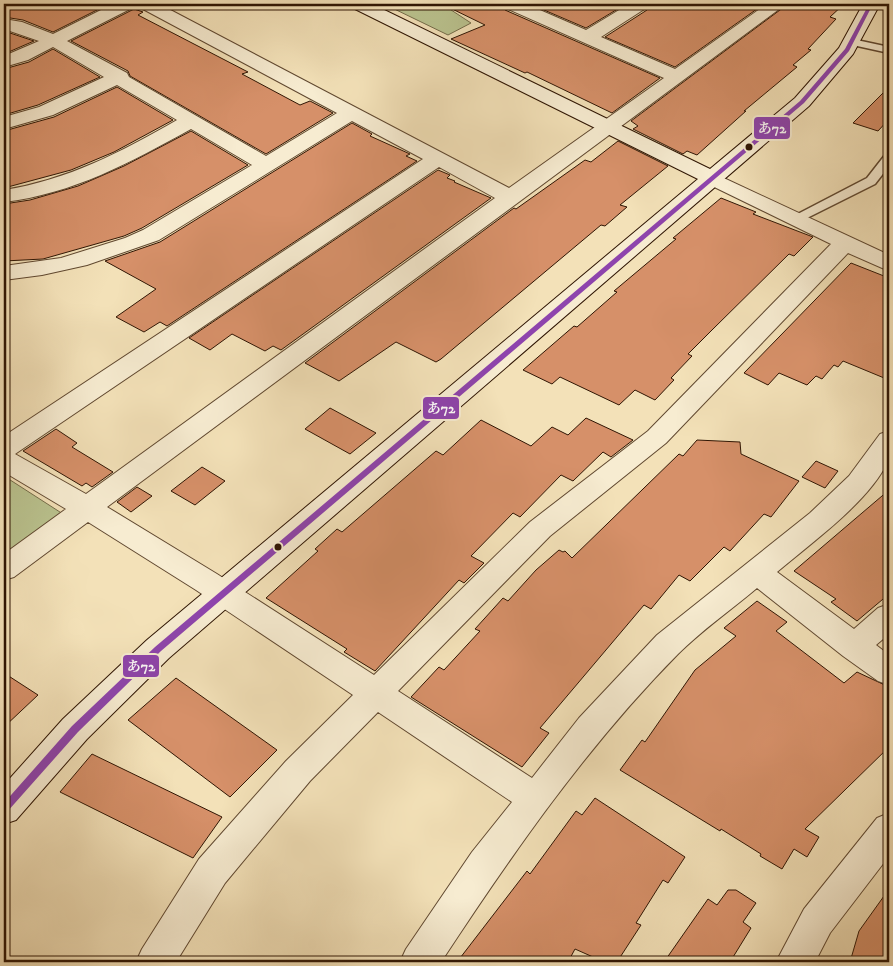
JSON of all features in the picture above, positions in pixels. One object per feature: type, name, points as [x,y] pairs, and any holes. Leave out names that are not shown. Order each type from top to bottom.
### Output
[{"type":"street","points":[[4,62],[126,4]]},
{"type":"street","points":[[147,4],[510,197]]},
{"type":"street","points":[[359,4],[889,264]]},
{"type":"street","points":[[512,4],[676,76]]},
{"type":"street","points":[[4,569],[510,197],[778,4]]},
{"type":"street","points":[[4,809],[75,728],[158,649],[802,102],[828,75],[852,42],[871,4]]},
{"type":"street","points":[[588,37],[632,5]]},
{"type":"street","points":[[4,24],[16,26],[53,40],[267,165]]},
{"type":"street","points":[[4,123],[46,111],[120,78]]},
{"type":"street","points":[[4,273],[36,271],[120,249],[151,235],[352,112]]},
{"type":"street","points":[[4,196],[64,184],[98,172],[190,121]]},
{"type":"street","points":[[4,449],[437,159]]},
{"type":"street","points":[[154,962],[212,871],[298,771],[540,529],[657,437],[846,242]]},
{"type":"street","points":[[419,962],[485,864],[591,728],[668,644],[820,520],[859,483],[889,440]]},
{"type":"street","points":[[4,460],[88,508],[224,593],[374,694],[536,799]]},
{"type":"street","points":[[756,572],[889,672]]},
{"type":"street","points":[[854,647],[889,616]]},
{"type":"street","points":[[795,962],[817,921],[889,829]]},
{"type":"lane","points":[[852,42],[889,50]]},
{"type":"lane","points":[[796,218],[871,181],[889,158]]},
{"type":"green space","points":[[384,4],[442,4],[471,23],[448,35]]},
{"type":"green space","points":[[4,476],[63,514],[4,559]]},
{"type":"building","points":[[4,4],[109,4],[53,32],[23,20],[4,17]]},
{"type":"building","points":[[442,4],[502,4],[505,10],[660,78],[612,113],[527,72],[525,73],[451,39],[485,25]]},
{"type":"building","points":[[530,4],[626,4],[586,28]]},
{"type":"building","points":[[650,4],[764,4],[675,67],[605,37],[647,10]]},
{"type":"building","points":[[788,4],[844,4],[830,17],[836,19],[808,49],[811,50],[793,65],[797,67],[744,111],[746,111],[697,155],[687,151],[683,154],[633,129],[638,126],[631,121]]},
{"type":"building","points":[[134,9],[143,12],[138,15],[248,72],[242,74],[300,105],[310,101],[333,113],[266,154],[130,76],[128,71],[71,41]]},
{"type":"building","points":[[4,31],[34,41],[4,54]]},
{"type":"building","points":[[53,49],[100,77],[38,105],[4,115],[4,69],[29,62]]},
{"type":"building","points":[[117,87],[173,120],[114,152],[71,170],[4,188],[4,131],[54,117]]},
{"type":"building","points":[[889,87],[889,119],[878,131],[853,123]]},
{"type":"building","points":[[352,123],[372,134],[370,136],[410,154],[406,156],[417,161],[167,326],[160,322],[144,332],[116,317],[156,289],[105,261],[160,242]]},
{"type":"building","points":[[191,131],[248,165],[142,228],[124,236],[43,259],[4,261],[4,204],[30,200],[78,186],[124,166]]},
{"type":"building","points":[[618,141],[668,166],[620,205],[627,207],[605,226],[601,225],[441,359],[436,362],[396,342],[339,381],[305,363],[514,208],[516,209],[585,160],[591,162]]},
{"type":"building","points":[[438,170],[450,175],[447,178],[454,182],[491,198],[281,350],[273,346],[265,351],[232,334],[210,350],[189,338]]},
{"type":"building","points":[[721,198],[756,212],[753,214],[813,237],[794,256],[789,254],[688,354],[692,356],[671,378],[674,380],[655,400],[635,390],[619,405],[560,377],[552,384],[523,370],[574,326],[577,327],[617,292],[614,291],[676,239],[673,238]]},
{"type":"building","points":[[851,263],[889,278],[889,380],[843,361],[838,367],[834,365],[822,379],[816,376],[807,385],[779,373],[768,385],[744,373]]},
{"type":"building","points":[[330,408],[376,433],[350,454],[305,429]]},
{"type":"building","points":[[586,418],[633,440],[611,457],[603,452],[573,481],[561,475],[520,517],[513,513],[471,556],[484,563],[464,583],[459,580],[375,671],[344,652],[347,649],[266,598],[318,551],[315,549],[337,529],[342,532],[436,451],[443,455],[481,420],[531,446],[552,427],[568,435]]},
{"type":"building","points":[[56,429],[77,443],[72,447],[113,472],[92,487],[86,483],[82,486],[23,451]]},
{"type":"building","points":[[697,440],[740,442],[741,454],[799,481],[771,517],[764,514],[730,551],[724,547],[690,581],[679,575],[651,609],[644,605],[540,728],[549,733],[522,767],[411,697],[439,667],[444,670],[480,631],[475,629],[503,598],[508,601],[536,570],[559,550],[565,551],[572,558],[679,454],[683,456]]},
{"type":"building","points":[[816,461],[838,471],[825,488],[802,477]]},
{"type":"building","points":[[202,467],[225,481],[195,505],[171,491]]},
{"type":"building","points":[[137,487],[152,496],[131,512],[117,502]]},
{"type":"building","points":[[889,490],[889,594],[857,621],[831,602],[836,599],[794,571]]},
{"type":"building","points":[[757,601],[787,622],[776,631],[844,683],[857,672],[889,687],[889,747],[805,829],[819,837],[807,857],[794,849],[782,869],[721,829],[720,831],[620,770],[642,740],[645,742],[695,670],[736,636],[724,628]]},
{"type":"building","points":[[4,673],[38,695],[4,727]]},
{"type":"building","points":[[176,678],[277,750],[230,797],[128,720]]},
{"type":"building","points":[[92,754],[222,817],[193,858],[60,792]]},
{"type":"building","points":[[595,798],[685,857],[668,883],[663,880],[636,923],[641,925],[617,962],[593,957],[575,949],[568,962],[457,962],[527,871],[530,874],[576,811],[582,815]]},
{"type":"building","points":[[889,889],[889,962],[850,962],[859,931]]},
{"type":"building","points":[[728,890],[736,890],[756,903],[743,922],[751,928],[730,962],[664,962],[708,899],[717,905]]},
{"type":"transit line","name":"あ72","points":[[4,809],[75,729],[158,649],[802,102],[847,50],[871,4]]}]
